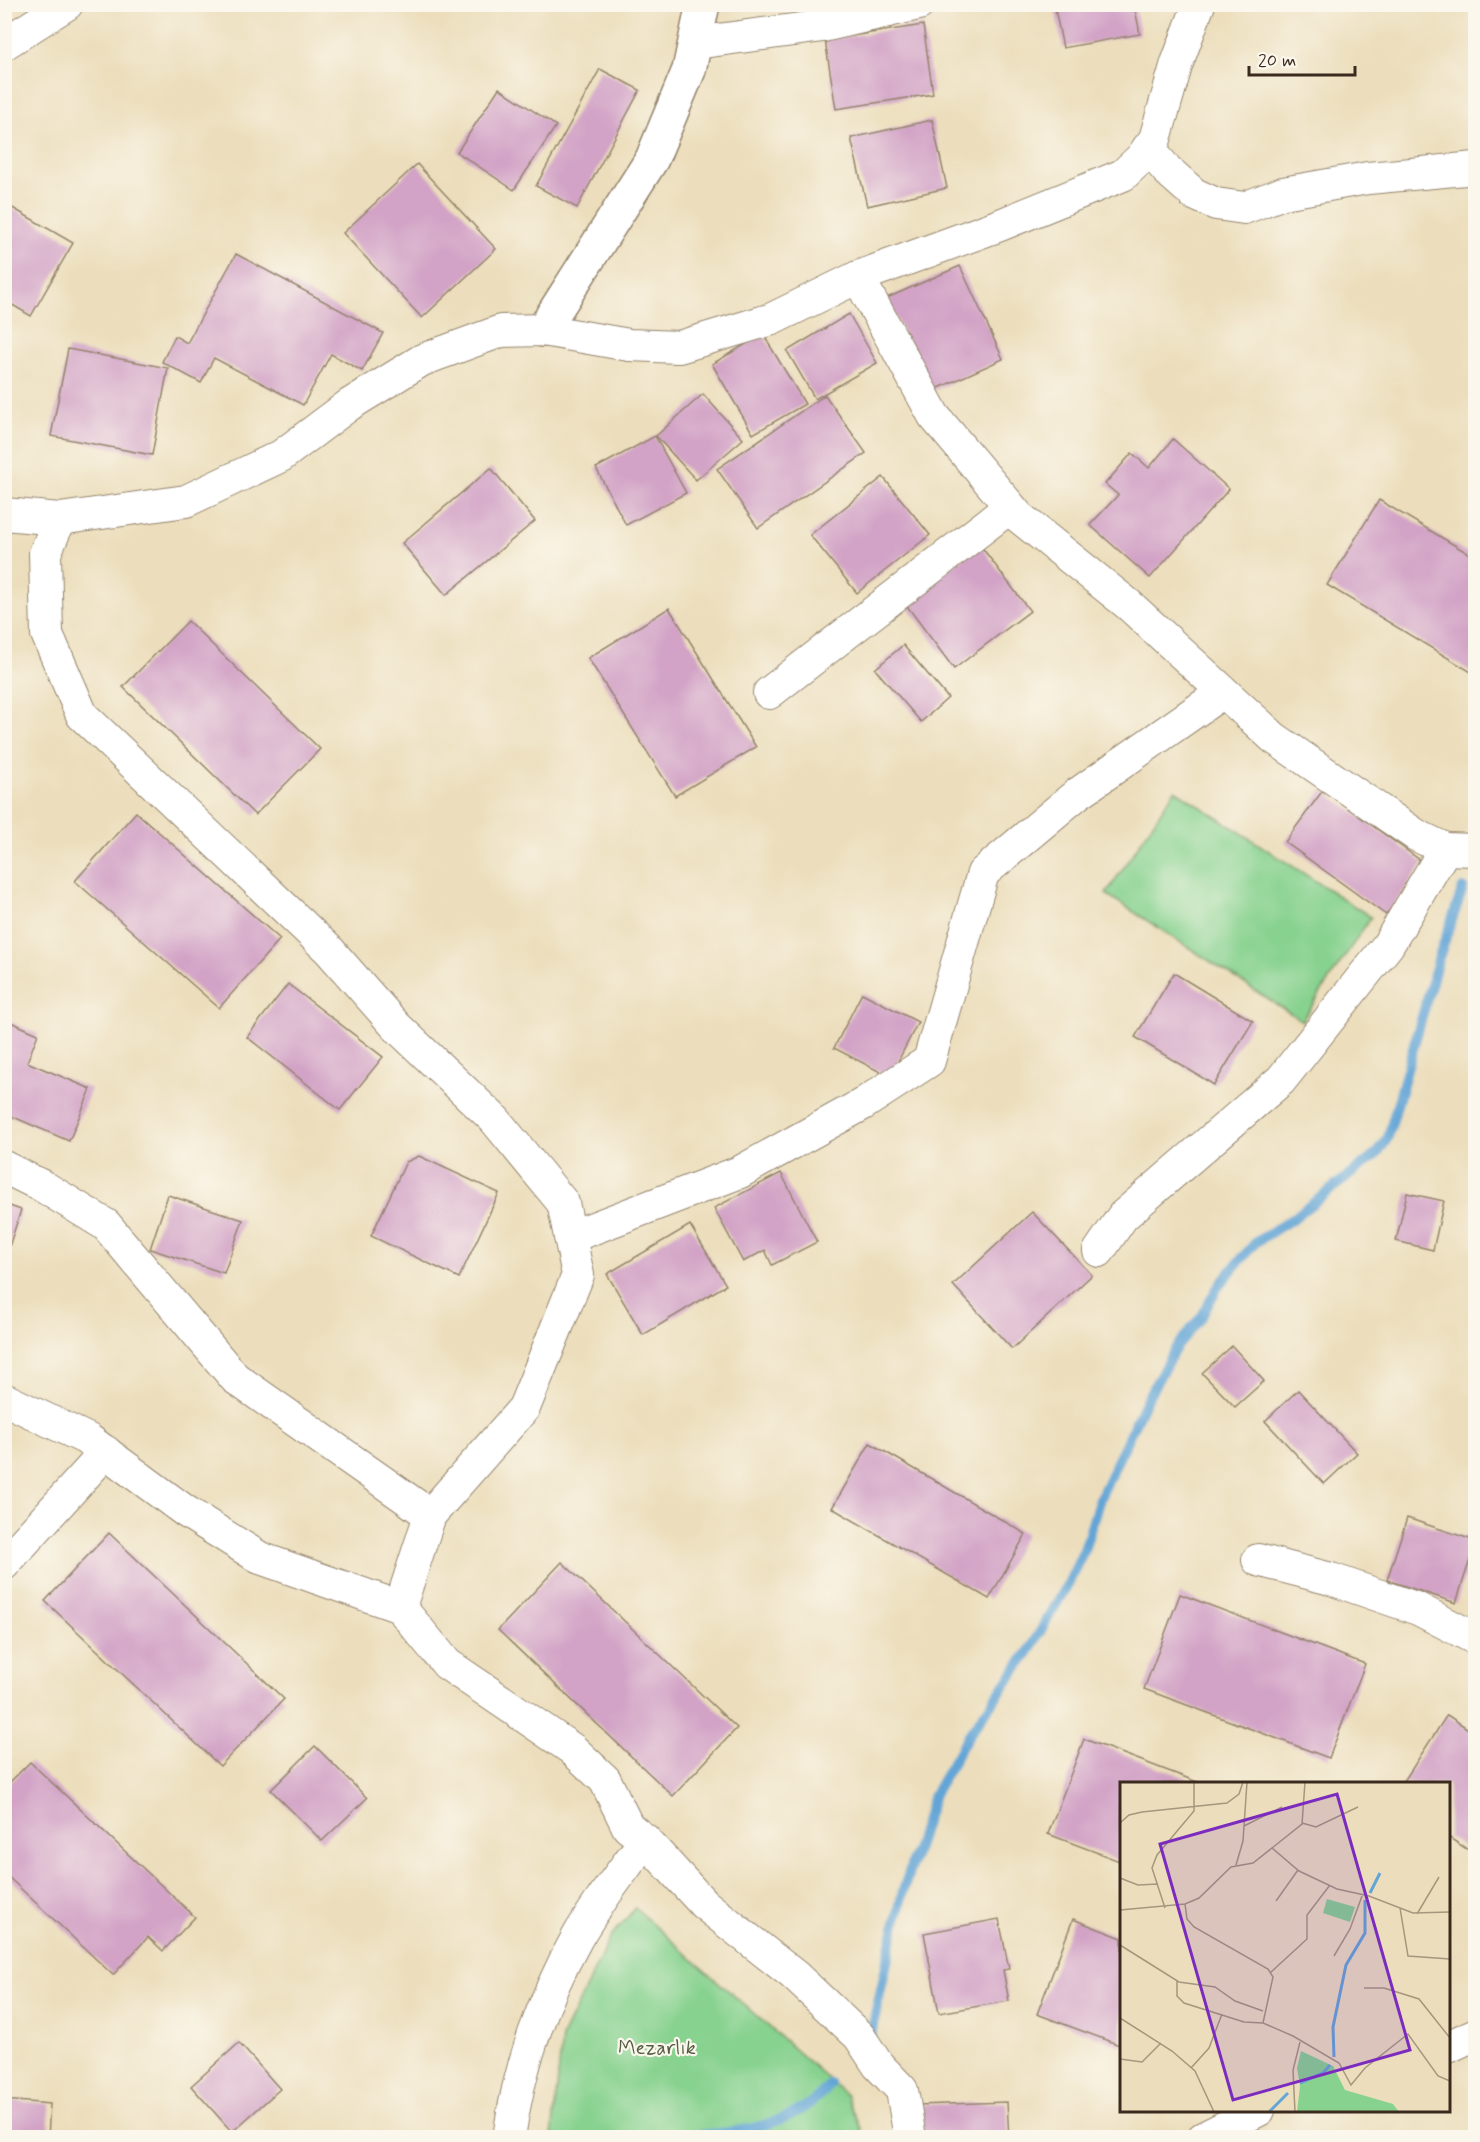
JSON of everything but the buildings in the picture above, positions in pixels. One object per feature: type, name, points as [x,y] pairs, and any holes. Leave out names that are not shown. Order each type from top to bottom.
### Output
[{"type":"street","points":[[4,45],[67,4]]},
{"type":"street","points":[[543,330],[652,159],[689,70],[703,4]]},
{"type":"street","points":[[695,43],[824,26],[920,4]]},
{"type":"street","points":[[4,514],[60,519],[186,501],[281,456],[349,405],[422,360],[501,331],[543,330],[629,345],[678,347],[772,319],[858,277],[1000,225],[1123,175],[1155,139],[1177,63],[1199,4]]},
{"type":"street","points":[[1148,148],[1167,170],[1194,194],[1216,204],[1244,208],[1283,193],[1368,178],[1476,168]]},
{"type":"street","points":[[858,277],[934,416],[1019,517],[1129,605],[1274,738],[1416,835],[1460,849],[1388,945],[1281,1080],[1123,1216],[1099,1251]]},
{"type":"street","points":[[770,693],[1010,507]]},
{"type":"street","points":[[60,519],[45,553],[47,634],[82,715],[329,950],[396,1026],[495,1120],[563,1203],[578,1275],[524,1408],[430,1515],[400,1607]]},
{"type":"street","points":[[570,1237],[740,1172],[863,1104],[929,1061],[983,873],[1076,795],[1223,692]]},
{"type":"street","points":[[4,1167],[44,1187],[106,1226],[235,1378],[430,1515]]},
{"type":"street","points":[[4,1399],[90,1440],[185,1510],[260,1558],[400,1607],[447,1664],[572,1749],[605,1780],[628,1827],[645,1840],[704,1904],[794,1975],[859,2036],[878,2065],[902,2090],[910,2138]]},
{"type":"street","points":[[4,1564],[106,1452]]},
{"type":"street","points":[[1258,1560],[1331,1578],[1418,1609],[1476,1639]]},
{"type":"street","points":[[509,2138],[513,2107],[531,2043],[553,1989],[577,1938],[645,1840]]},
{"type":"street","points":[[1450,2047],[1476,2034]]},
{"type":"street","points":[[1203,2138],[1255,2112]]},
{"type":"green space","points":[[1175,790],[1371,917],[1302,1021],[1106,894]]},
{"type":"green space","name":"Mezarlık","points":[[635,1908],[846,2095],[865,2137],[552,2137],[562,2037],[610,1938]]},
{"type":"waterway","points":[[870,2038],[903,1891],[934,1794],[968,1736],[1027,1654],[1068,1584],[1084,1550],[1100,1498],[1144,1404],[1175,1349],[1202,1316],[1216,1290],[1256,1242],[1295,1217],[1378,1153],[1388,1137],[1438,960],[1463,888]]},
{"type":"waterway","points":[[662,2138],[717,2134],[771,2123],[803,2108],[830,2084]]}]
